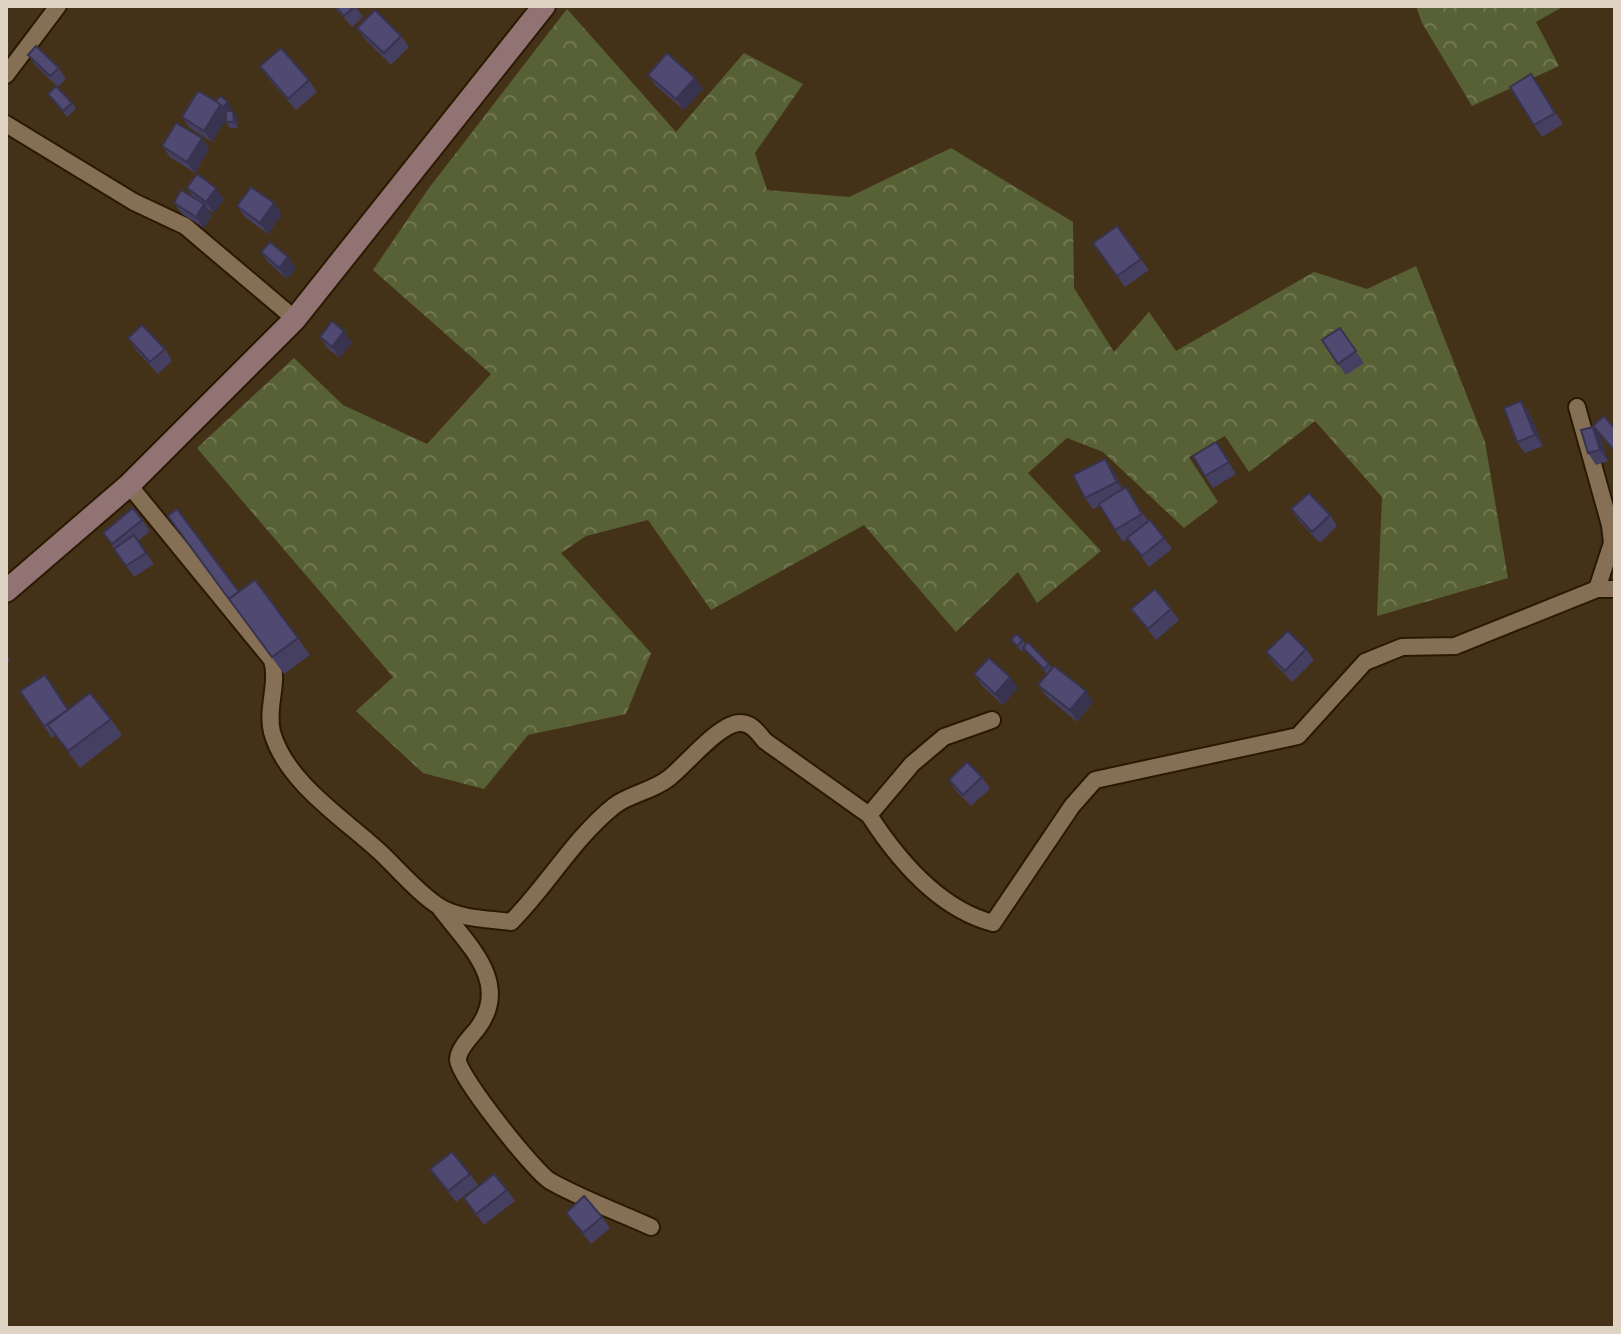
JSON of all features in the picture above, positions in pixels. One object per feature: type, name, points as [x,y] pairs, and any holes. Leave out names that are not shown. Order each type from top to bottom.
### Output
[{"type":"main road","points":[[6,591],[129,485],[295,319],[544,6]]},
{"type":"street","points":[[6,75],[58,6]]},
{"type":"street","points":[[6,124],[134,202],[185,226],[295,319]]},
{"type":"street","points":[[1577,407],[1607,506],[1612,543],[1597,589]]},
{"type":"street","points":[[129,485],[272,660],[276,675],[272,734],[295,772],[336,817],[376,848],[439,907],[485,967],[491,990],[488,1015],[460,1052],[458,1062],[463,1075],[507,1134],[548,1179],[651,1227]]},
{"type":"street","points":[[439,907],[467,917],[511,922],[535,898],[578,840],[615,805],[666,781],[725,727],[741,722],[753,727],[765,741],[869,815],[894,855],[959,911],[993,923],[1072,806],[1095,780],[1298,736],[1365,662],[1402,647],[1455,646],[1597,589],[1615,589]]},
{"type":"street","points":[[869,815],[912,764],[944,737],[992,720]]},
{"type":"green space","points":[[1416,6],[1564,6],[1536,22],[1559,66],[1472,106],[1422,23]]},
{"type":"green space","points":[[567,9],[676,132],[744,53],[803,84],[755,153],[767,190],[849,197],[951,148],[1073,222],[1074,288],[1114,352],[1149,312],[1176,351],[1314,272],[1367,289],[1416,266],[1485,442],[1508,578],[1377,616],[1382,497],[1315,421],[1249,472],[1225,436],[1189,457],[1218,502],[1184,528],[1103,452],[1067,438],[1028,473],[1101,551],[1037,603],[1018,572],[956,632],[864,525],[711,610],[648,520],[586,536],[561,553],[651,653],[626,714],[528,735],[484,789],[423,773],[356,711],[393,677],[197,448],[294,358],[343,405],[427,444],[491,374],[373,270],[429,188]]},
{"type":"building","points":[[335,6],[355,6],[344,16]]},
{"type":"building","points":[[375,10],[401,36],[384,53],[357,28]]},
{"type":"building","points":[[36,46],[59,68],[50,76],[28,55]]},
{"type":"building","points":[[281,48],[309,80],[288,99],[260,66]]},
{"type":"building","points":[[667,53],[695,78],[676,99],[648,75]]},
{"type":"building","points":[[1531,74],[1555,113],[1534,125],[1510,87]]},
{"type":"building","points":[[56,86],[72,103],[63,111],[48,94]]},
{"type":"building","points":[[198,91],[221,104],[204,131],[182,117]]},
{"type":"building","points":[[220,96],[228,102],[223,107],[216,101]]},
{"type":"building","points":[[226,111],[233,111],[234,122],[226,122]]},
{"type":"building","points":[[176,123],[202,138],[187,162],[162,146]]},
{"type":"building","points":[[197,174],[216,188],[206,202],[187,188]]},
{"type":"building","points":[[251,187],[274,203],[260,223],[237,206]]},
{"type":"building","points":[[181,190],[204,204],[196,217],[174,203]]},
{"type":"building","points":[[1117,226],[1141,259],[1117,276],[1093,243]]},
{"type":"building","points":[[270,242],[288,257],[279,268],[261,252]]},
{"type":"building","points":[[332,321],[344,331],[332,347],[320,337]]},
{"type":"building","points":[[142,325],[165,349],[150,362],[128,338]]},
{"type":"building","points":[[1340,328],[1356,351],[1338,364],[1322,340]]},
{"type":"building","points":[[1521,401],[1535,435],[1517,442],[1504,408]]},
{"type":"building","points":[[1604,416],[1615,429],[1613,449],[1593,426]]},
{"type":"building","points":[[1593,427],[1600,450],[1588,453],[1581,430]]},
{"type":"building","points":[[1216,442],[1229,462],[1205,476],[1193,456]]},
{"type":"building","points":[[1105,459],[1117,482],[1085,498],[1073,475]]},
{"type":"building","points":[[1126,487],[1142,514],[1115,530],[1099,504]]},
{"type":"building","points":[[1309,493],[1330,515],[1312,532],[1291,509]]},
{"type":"building","points":[[133,508],[142,520],[112,544],[103,533]]},
{"type":"building","points":[[177,509],[239,592],[229,599],[168,516]]},
{"type":"building","points":[[1150,520],[1164,538],[1142,556],[1127,538]]},
{"type":"building","points":[[134,535],[146,553],[126,566],[114,549]]},
{"type":"building","points":[[255,580],[298,638],[272,657],[229,599]]},
{"type":"building","points":[[1155,589],[1171,609],[1148,629],[1131,609]]},
{"type":"building","points":[[1288,631],[1306,649],[1285,671],[1266,652]]},
{"type":"building","points":[[1016,634],[1023,640],[1017,646],[1011,640]]},
{"type":"building","points":[[1028,642],[1049,664],[1044,669],[1023,648]]},
{"type":"building","points":[[989,658],[1010,677],[995,694],[974,674]]},
{"type":"building","points":[[1054,666],[1086,691],[1070,710],[1038,685]]},
{"type":"building","points":[[45,675],[68,710],[44,726],[20,691]]},
{"type":"building","points":[[90,693],[111,719],[68,751],[48,725]]},
{"type":"building","points":[[967,762],[982,777],[963,795],[949,780]]},
{"type":"building","points":[[452,1152],[470,1174],[448,1191],[430,1169]]},
{"type":"building","points":[[494,1174],[507,1190],[476,1214],[464,1198]]},
{"type":"building","points":[[584,1196],[602,1217],[583,1233],[566,1213]]}]
